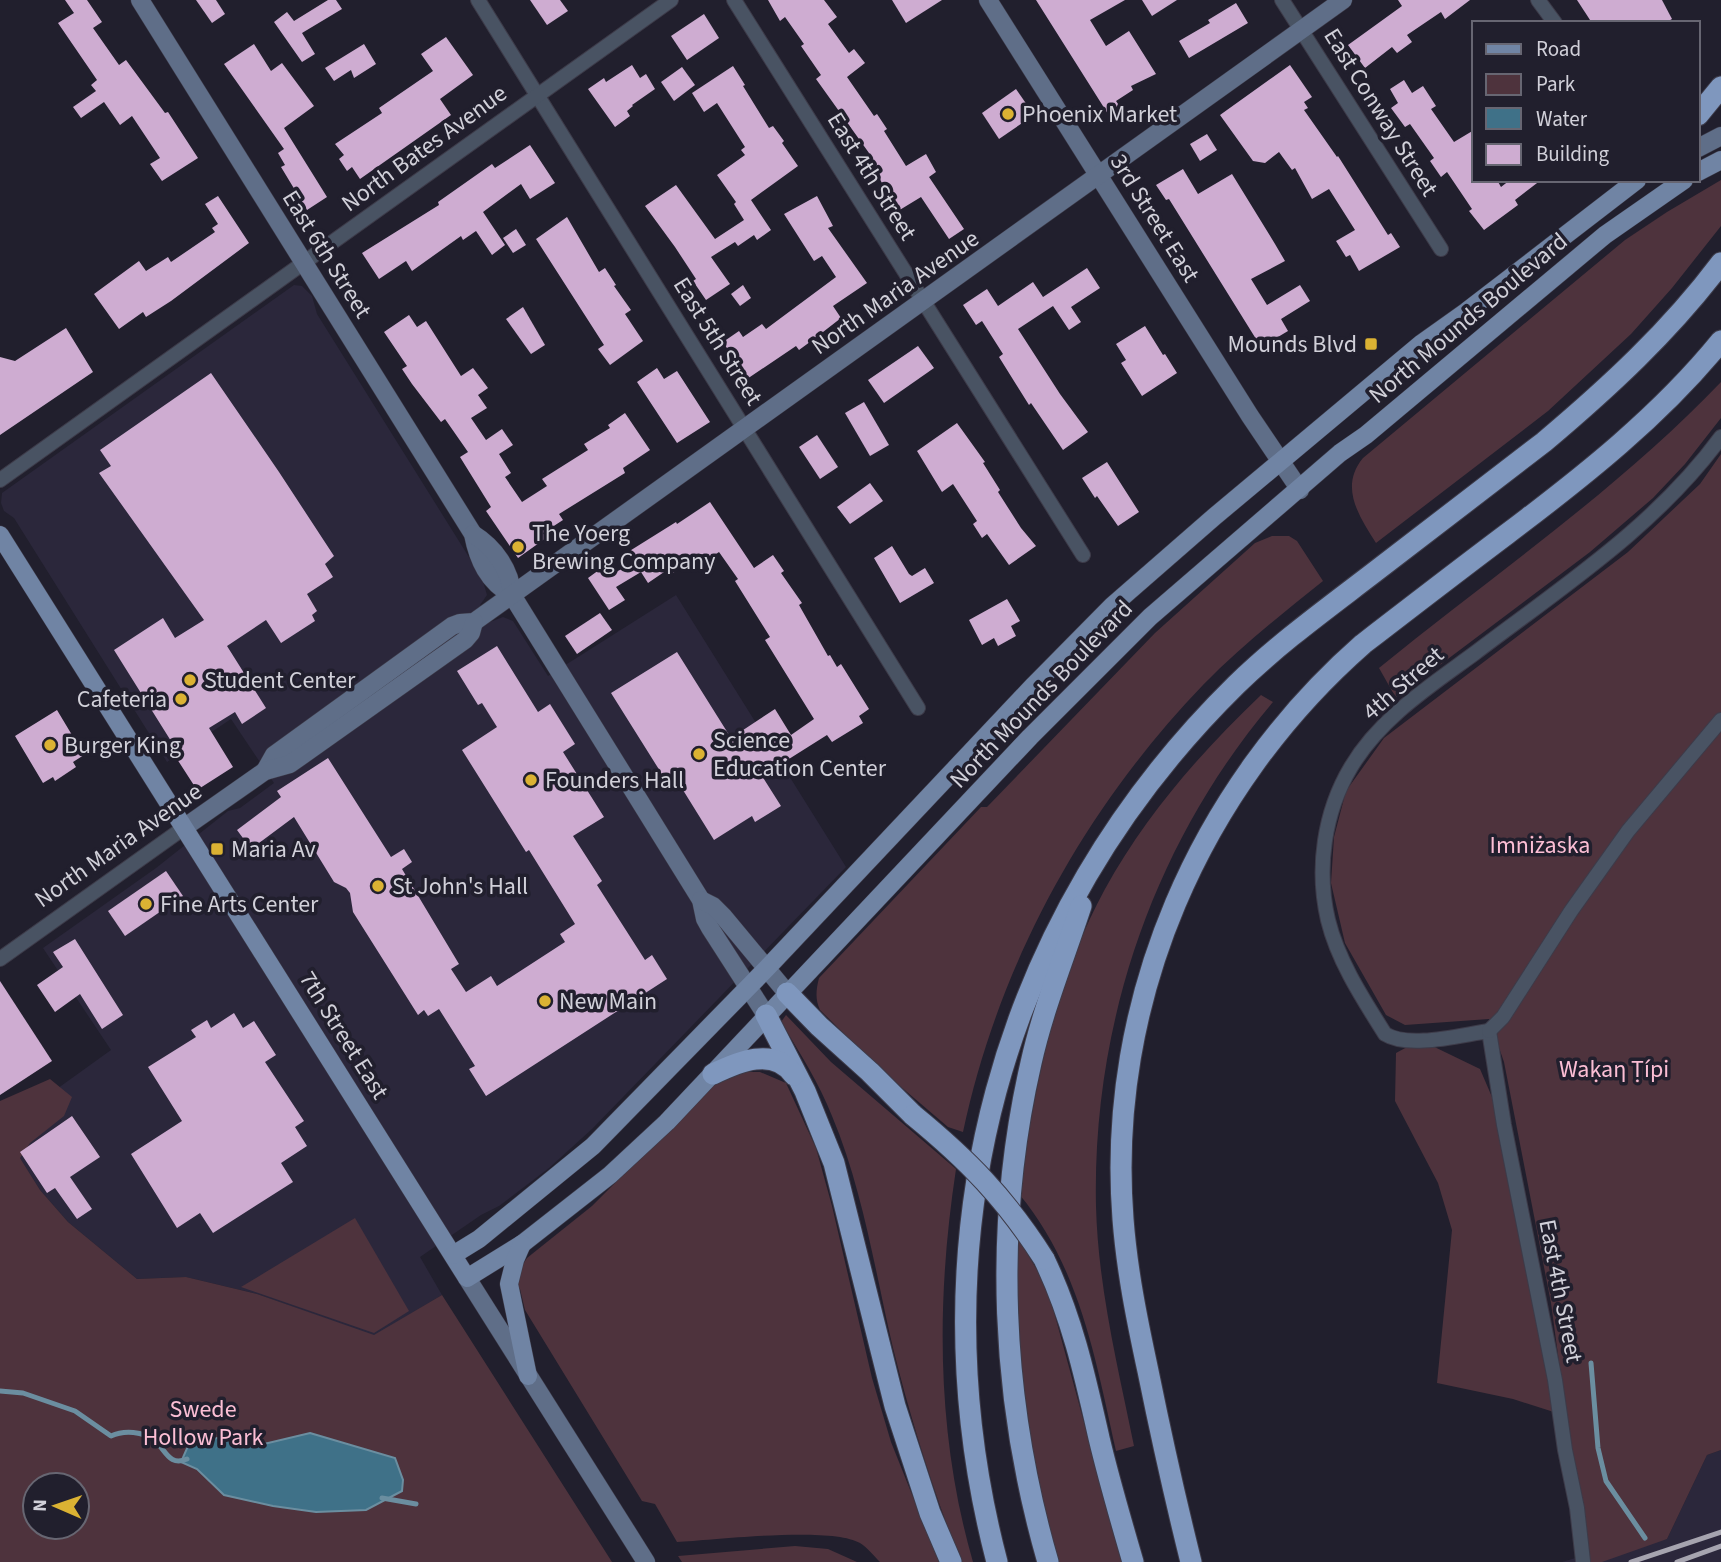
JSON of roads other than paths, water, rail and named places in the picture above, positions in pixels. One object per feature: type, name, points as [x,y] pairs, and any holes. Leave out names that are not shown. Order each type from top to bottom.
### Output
[{"type":"highway","points":[[1700,113],[1721,87]]},
{"type":"highway","points":[[998,1562],[978,1480],[965,1373],[965,1298],[971,1214],[991,1108],[1023,1008],[1053,937],[1096,861],[1156,775],[1198,724],[1237,684],[1297,631],[1579,413],[1647,349],[1721,263]]},
{"type":"highway","points":[[1191,1562],[1164,1450],[1130,1285],[1121,1186],[1124,1105],[1135,1030],[1155,956],[1182,885],[1219,816],[1261,753],[1338,666],[1564,492],[1669,398],[1721,341]]},
{"type":"highway","points":[[1048,1562],[1026,1471],[1013,1383],[1006,1269],[1010,1176],[1023,1098],[1039,1030],[1096,861]]},
{"type":"highway","points":[[787,993],[995,1191],[1010,1208],[1044,1259],[1063,1301],[1077,1342],[1111,1486],[1133,1562]]},
{"type":"highway","points":[[766,1016],[805,1091],[834,1163],[895,1406],[930,1513],[951,1562]]},
{"type":"highway","points":[[713,1074],[753,1059],[770,1059],[787,1065],[805,1091]]},
{"type":"main road","points":[[1700,171],[1721,160]]},
{"type":"main road","name":"North Mounds Boulevard","points":[[453,1255],[479,1239],[593,1146],[767,968],[1112,606],[1422,343],[1634,182]]},
{"type":"main road","name":"North Mounds Boulevard","points":[[467,1278],[522,1244],[610,1175],[667,1122],[1030,737],[1150,617],[1340,453],[1366,435],[1605,235],[1681,182]]},
{"type":"main road","name":"7th Street East","points":[[0,535],[467,1278]]},
{"type":"main road","points":[[522,1244],[512,1267],[509,1284],[528,1376]]},
{"type":"street","name":"East 6th Street","points":[[140,0],[472,534],[478,555],[489,575],[500,588],[512,595],[701,900],[708,925],[766,1016]]},
{"type":"street","name":"East 5th Street","points":[[478,0],[918,708]]},
{"type":"street","name":"North Bates Avenue","points":[[0,480],[671,0]]},
{"type":"street","name":"East 4th Street","points":[[734,0],[1083,555]]},
{"type":"street","name":"3rd Street East","points":[[988,0],[1250,416],[1300,490]]},
{"type":"street","name":"East Conway Street","points":[[1282,0],[1441,249]]},
{"type":"street","name":"North Maria Avenue","points":[[0,959],[265,771],[274,755],[388,671],[452,626],[474,622],[1343,0]]},
{"type":"street","points":[[1538,0],[1554,21]]},
{"type":"street","points":[[1700,147],[1721,136]]},
{"type":"street","name":"4th Street","points":[[1489,1031],[1395,1041],[1385,1034],[1340,953],[1325,904],[1324,848],[1326,830],[1336,797],[1352,765],[1365,747],[1402,707],[1628,536],[1665,502],[1721,437]]},
{"type":"street","points":[[1489,1031],[1503,1017],[1571,911],[1628,831],[1721,720]]},
{"type":"street","name":"East 6th Street","points":[[701,900],[719,912],[787,993]]},
{"type":"street","name":"East 4th Street","points":[[1489,1031],[1504,1125],[1555,1380],[1577,1508],[1583,1561]]},
{"type":"street","name":"7th Street East","points":[[467,1278],[646,1562]]},
{"type":"water","points":[[310,1433],[395,1458],[403,1480],[402,1491],[366,1510],[316,1512],[224,1495],[197,1469],[181,1462],[188,1446],[217,1438],[264,1444]]},
{"type":"waterway","points":[[1591,1363],[1598,1448],[1606,1481],[1645,1538]]},
{"type":"waterway","points":[[0,1391],[23,1393],[75,1411],[111,1436],[127,1432],[145,1435],[155,1441],[172,1459],[187,1459]]},
{"type":"waterway","points":[[382,1498],[416,1504]]},
{"type":"railway","points":[[1631,1562],[1721,1532]]},
{"type":"railway","points":[[1677,1562],[1721,1546]]},
{"type":"place","name":"Phoenix Market","points":[[1008,114]]},
{"type":"place","name":"Mounds Blvd","points":[[1371,344]]},
{"type":"place","name":"The Yoerg Brewing Company","points":[[518,547]]},
{"type":"place","name":"Student Center","points":[[190,680]]},
{"type":"place","name":"Cafeteria","points":[[181,699]]},
{"type":"place","name":"Burger King","points":[[50,745]]},
{"type":"place","name":"Science Education Center","points":[[699,754]]},
{"type":"place","name":"Founders Hall","points":[[531,780]]},
{"type":"place","name":"Maria Av","points":[[217,849]]},
{"type":"place","name":"St John's Hall","points":[[378,886]]},
{"type":"place","name":"Fine Arts Center","points":[[146,904]]},
{"type":"place","name":"New Main","points":[[545,1001]]},
{"type":"park label","name":"Imniżaska","points":[[1540,845]]},
{"type":"park label","name":"Waḳaƞ Ṭípi","points":[[1614,1069]]},
{"type":"park label","name":"Swede Hollow Park","points":[[203,1423]]}]
